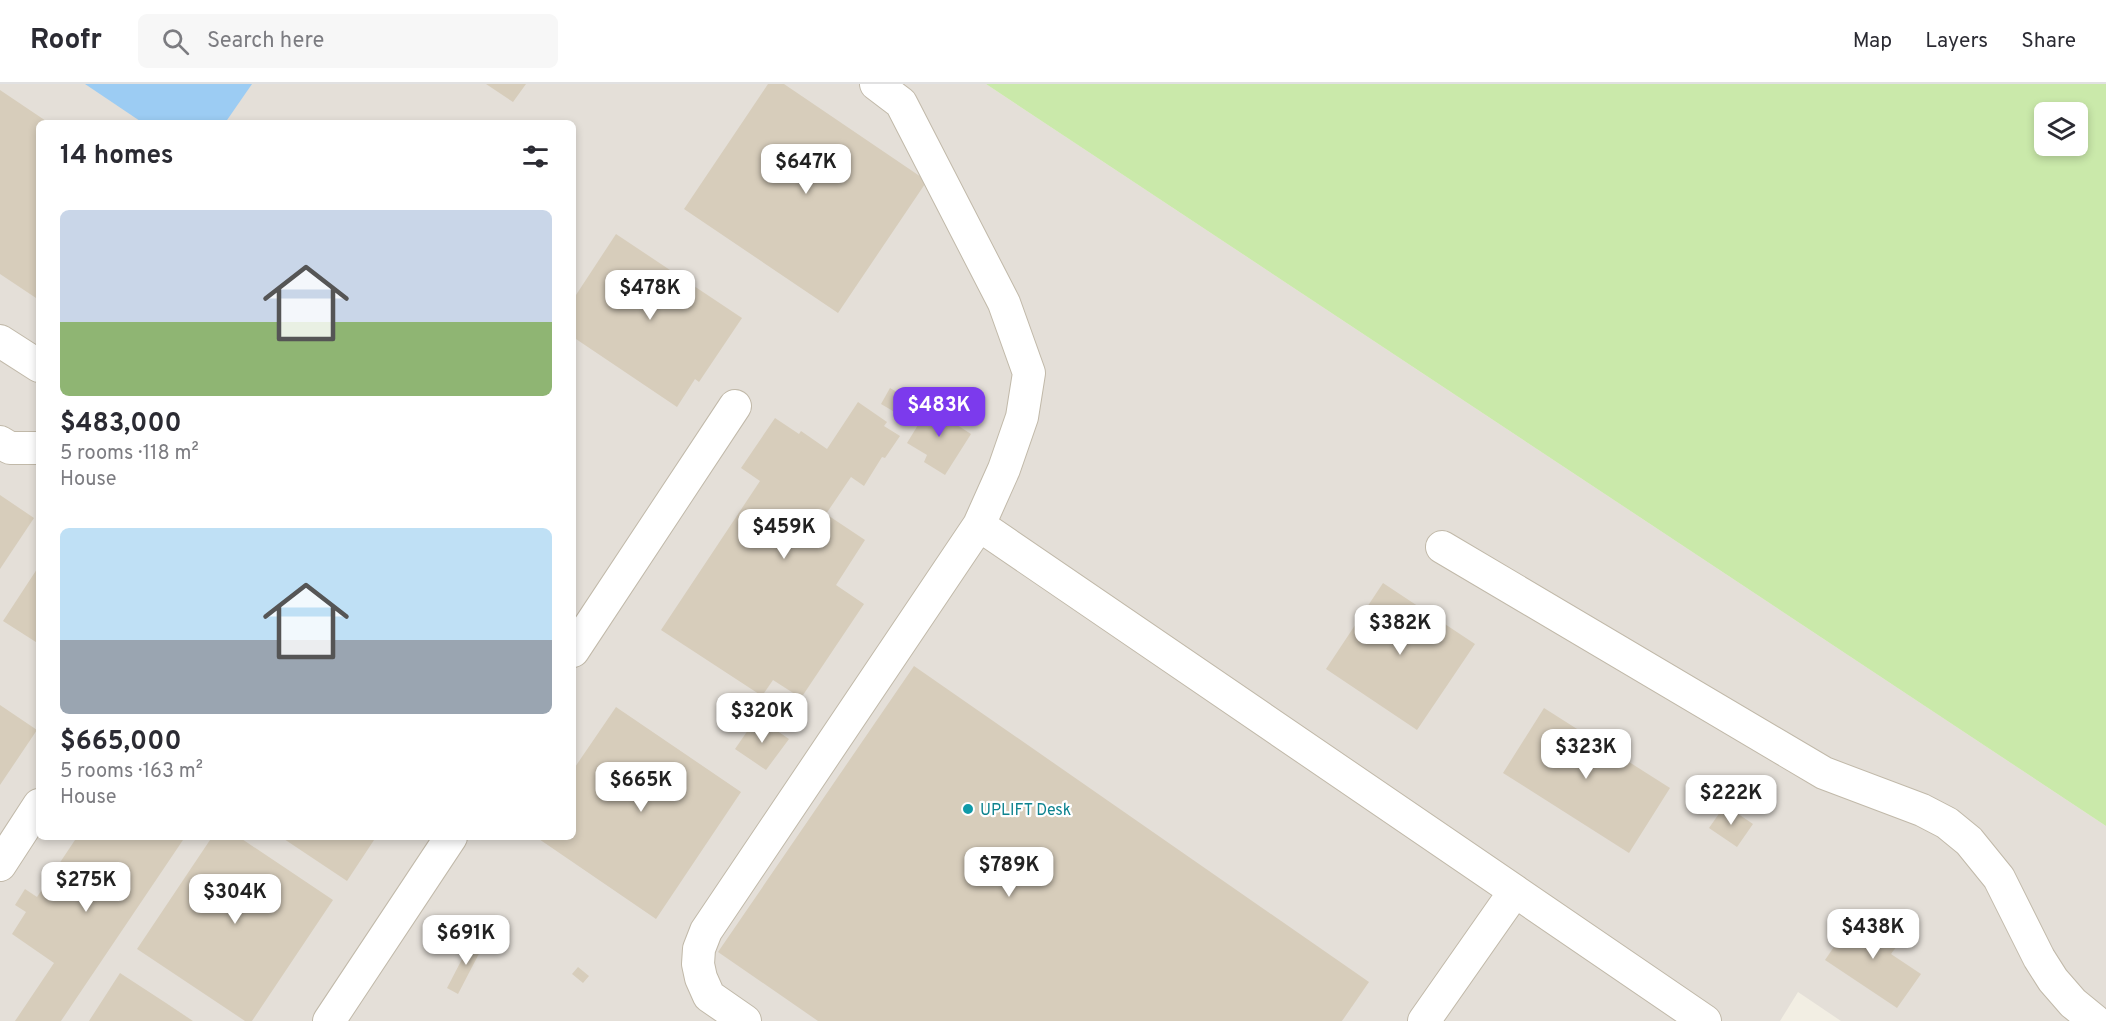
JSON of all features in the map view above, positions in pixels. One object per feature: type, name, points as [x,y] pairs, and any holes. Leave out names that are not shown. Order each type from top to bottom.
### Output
[{"type":"lane","points":[[745,1021],[709,996],[698,964],[699,948],[706,931],[979,525],[1004,469],[1022,417],[1029,373],[1004,303],[902,103],[876,84]]},
{"type":"lane","points":[[0,341],[36,364]]},
{"type":"lane","points":[[576,646],[735,406]]},
{"type":"lane","points":[[0,442],[10,448],[36,448]]},
{"type":"lane","points":[[979,525],[1705,1021]]},
{"type":"lane","points":[[1442,547],[1824,773],[1922,810],[1947,823],[1969,841],[1999,878],[2039,958],[2053,980],[2073,1004],[2095,1021]]},
{"type":"lane","points":[[0,866],[36,810]]},
{"type":"lane","points":[[329,1021],[449,840]]},
{"type":"lane","points":[[1424,1021],[1515,891]]},
{"type":"shaded area","points":[[0,84],[986,84],[2106,826],[2106,1021],[1841,1021],[1798,992],[1780,1021],[0,1021]]},
{"type":"green space","points":[[986,84],[2106,84],[2106,826]]},
{"type":"water","points":[[85,84],[252,84],[227,120],[139,120]]},
{"type":"building","points":[[486,84],[526,84],[513,102]]},
{"type":"building","points":[[768,84],[784,84],[927,181],[838,313],[684,209]]},
{"type":"building","points":[[0,90],[45,120],[36,120],[36,298],[0,274]]},
{"type":"building","points":[[616,234],[742,318],[699,382],[695,379],[677,407],[576,339],[576,295]]},
{"type":"building","points":[[890,388],[907,398],[898,414],[881,404]]},
{"type":"building","points":[[858,402],[887,422],[884,426],[900,436],[885,458],[882,457],[864,486],[851,477],[826,514],[865,540],[836,585],[864,604],[801,698],[773,680],[762,696],[661,630],[760,481],[741,468],[775,418],[799,434],[801,431],[827,449]]},
{"type":"building","points":[[932,402],[954,416],[951,421],[971,434],[945,475],[924,462],[927,455],[907,443]]},
{"type":"building","points":[[0,495],[34,518],[0,569]]},
{"type":"building","points":[[36,571],[36,642],[3,621]]},
{"type":"building","points":[[1383,583],[1475,644],[1417,730],[1326,669]]},
{"type":"building","name":"UPLIFT Desk","points":[[914,666],[1369,982],[1342,1021],[818,1021],[718,952]]},
{"type":"building","points":[[0,705],[36,731],[0,785]]},
{"type":"building","points":[[616,707],[741,792],[656,919],[540,840],[576,840],[576,766]]},
{"type":"building","points":[[1544,708],[1670,788],[1629,853],[1503,773]]},
{"type":"building","points":[[757,717],[789,739],[766,770],[735,749]]},
{"type":"building","points":[[1725,805],[1753,824],[1737,847],[1709,828]]},
{"type":"building","points":[[75,840],[183,840],[61,1021],[15,1021],[54,963],[12,934],[26,912],[15,905],[25,889],[37,897]]},
{"type":"building","points":[[210,840],[243,840],[333,900],[252,1021],[245,1021],[137,949]]},
{"type":"building","points":[[286,840],[374,840],[347,881]]},
{"type":"building","points":[[1859,910],[1902,939],[1891,954],[1921,974],[1897,1008],[1825,960]]},
{"type":"building","points":[[473,938],[484,944],[458,994],[447,988]]},
{"type":"building","points":[[578,967],[589,976],[583,983],[572,974]]},
{"type":"building","points":[[120,973],[166,1003],[193,1021],[89,1021]]},
{"type":"place","name":"UPLIFT Desk","points":[[968,809]]}]
